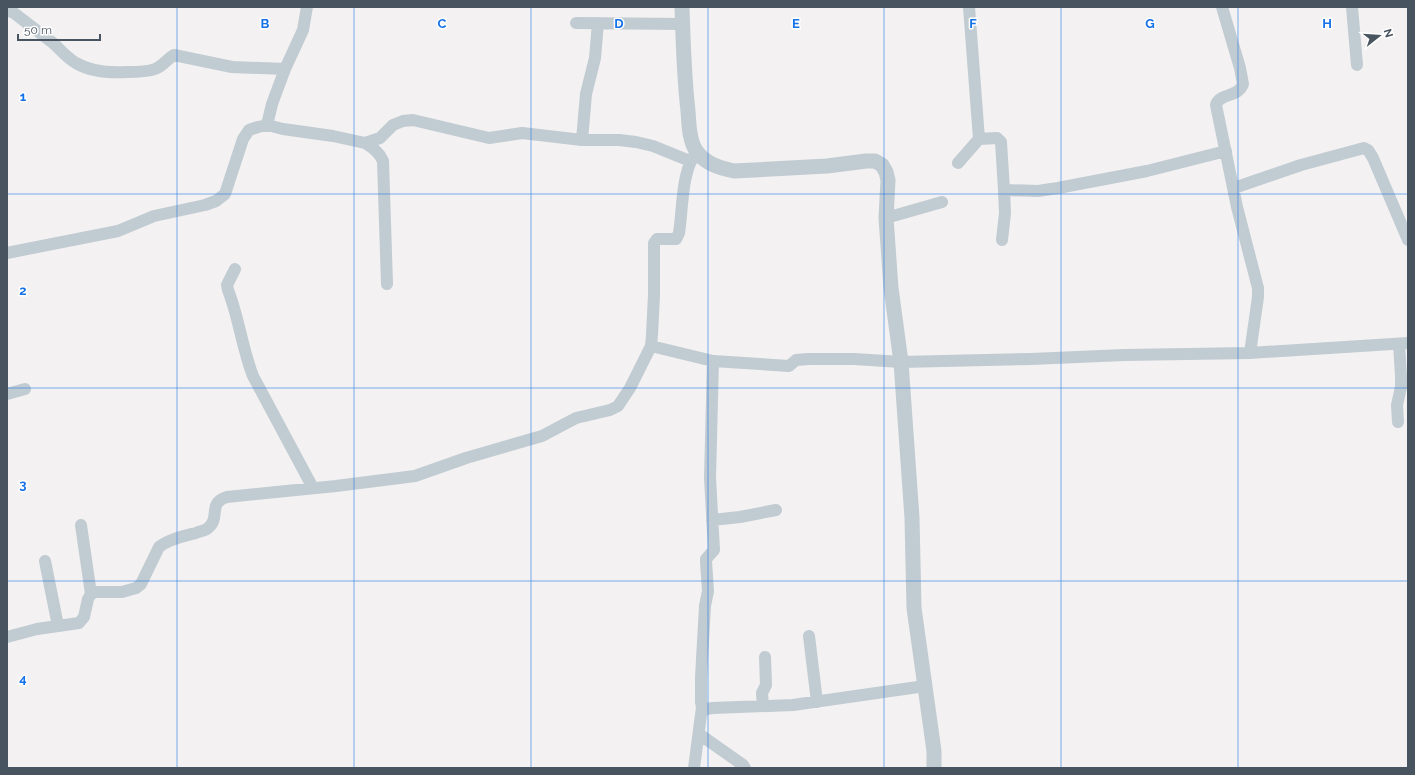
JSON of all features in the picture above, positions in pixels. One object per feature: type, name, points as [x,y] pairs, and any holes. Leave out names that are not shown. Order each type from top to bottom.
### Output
[{"type":"street","points":[[267,125],[272,104],[285,69],[303,30],[307,7]]},
{"type":"street","points":[[91,594],[96,592],[122,592],[136,588],[141,584],[159,547],[163,544],[207,529],[212,524],[216,503],[220,499],[415,476],[466,458],[542,436],[576,418],[610,410],[618,406],[623,401],[650,346],[654,295],[654,243],[657,240],[676,239],[679,233],[686,175],[693,156],[684,76],[682,7]]},
{"type":"street","points":[[969,7],[979,139]]},
{"type":"street","points":[[1222,7],[1240,68],[1243,84],[1238,92],[1220,99],[1217,101],[1216,105],[1237,207],[1258,288],[1250,353]]},
{"type":"street","points":[[1352,7],[1357,65]]},
{"type":"street","points":[[7,10],[14,13],[76,63],[88,68],[102,71],[139,72],[155,69],[164,64],[174,54],[232,67],[285,69]]},
{"type":"street","points":[[576,23],[683,24]]},
{"type":"street","points":[[582,140],[586,94],[596,53],[598,23]]},
{"type":"street","points":[[365,143],[380,138],[393,125],[403,121],[413,120],[489,138],[522,134],[582,140],[619,140],[636,142],[693,156],[721,168],[734,171],[827,166],[866,161],[875,161],[882,165],[888,180],[886,218],[891,288],[901,362],[912,518],[914,608],[934,750],[934,768]]},
{"type":"street","points":[[7,253],[118,231],[154,216],[205,205],[216,201],[224,194],[243,139],[249,130],[267,125],[365,143],[380,154],[383,161],[387,284]]},
{"type":"street","points":[[958,163],[979,139],[993,138],[999,140],[1001,146],[1005,213],[1002,240]]},
{"type":"street","points":[[1234,188],[1301,165],[1364,148],[1368,150],[1373,158],[1408,240]]},
{"type":"street","points":[[1004,190],[1038,191],[1053,189],[1147,171],[1226,151]]},
{"type":"street","points":[[886,218],[942,202]]},
{"type":"street","points":[[235,269],[227,285],[239,322],[248,362],[256,381],[313,488]]},
{"type":"street","points":[[650,346],[713,361],[789,366],[796,360],[810,359],[854,359],[901,362],[1031,359],[1124,355],[1250,353],[1403,343],[1400,393],[1397,405],[1398,422]]},
{"type":"street","points":[[694,768],[702,707],[701,677],[705,606],[708,591],[706,559],[714,550],[710,478],[713,361]]},
{"type":"street","points":[[7,394],[24,389]]},
{"type":"street","points":[[712,520],[776,510]]},
{"type":"street","points":[[7,637],[37,629],[79,622],[84,617],[88,599],[91,594],[81,525]]},
{"type":"street","points":[[45,561],[58,626]]},
{"type":"street","points":[[809,636],[816,702]]},
{"type":"street","points":[[763,706],[762,693],[766,685],[765,657]]},
{"type":"street","points":[[702,707],[713,708],[793,705],[925,686]]},
{"type":"street","points":[[699,734],[743,765],[745,768]]}]
